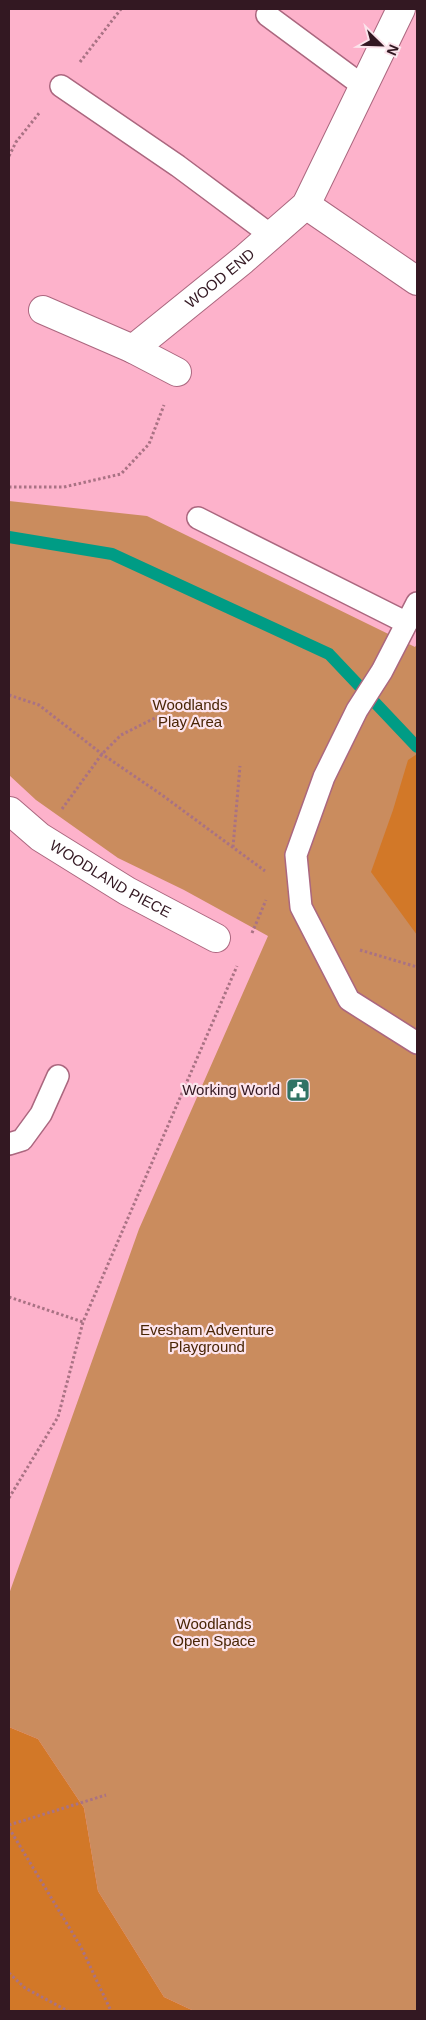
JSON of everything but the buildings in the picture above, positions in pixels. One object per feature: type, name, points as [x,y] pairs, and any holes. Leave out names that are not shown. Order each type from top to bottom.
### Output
[{"type":"street","name":"WOOD END","points":[[133,349],[272,236],[306,205],[401,9]]},
{"type":"street","points":[[306,205],[417,281]]},
{"type":"street","points":[[43,310],[133,349],[177,372]]},
{"type":"street","name":"WOODLAND PIECE","points":[[9,811],[40,838],[127,890],[216,938]]},
{"type":"lane","points":[[267,15],[363,86]]},
{"type":"lane","points":[[60,86],[178,166],[272,236]]},
{"type":"lane","points":[[198,518],[407,624]]},
{"type":"lane","points":[[417,604],[382,671],[357,710],[324,777],[296,856],[301,907],[349,1000],[417,1043]]},
{"type":"lane","points":[[9,1144],[22,1140],[41,1114],[58,1076]]},
{"type":"path","points":[[9,487],[64,487],[121,474],[149,444],[177,372]]},
{"type":"path","points":[[9,695],[39,705],[102,754],[276,878],[301,907]]},
{"type":"path","points":[[40,838],[102,754],[121,735],[161,715]]},
{"type":"path","points":[[233,847],[240,766]]},
{"type":"path","points":[[248,942],[268,896]]},
{"type":"path","points":[[350,947],[417,967]]},
{"type":"path","points":[[9,1498],[58,1417],[83,1322],[240,960]]},
{"type":"path","points":[[9,1297],[83,1322]]},
{"type":"path","points":[[106,1795],[9,1826],[81,1947],[111,2011]]},
{"type":"path","points":[[9,1973],[25,1988],[68,2011]]},
{"type":"green space","name":"Woodlands Open Space","points":[[9,501],[147,516],[415,647],[417,644],[417,2011],[194,2011],[164,1997],[98,1891],[84,1808],[38,1739],[9,1727],[9,1594],[139,1229],[268,936],[184,890],[118,858],[36,800],[9,775]]},
{"type":"shaded area","points":[[417,754],[417,935],[371,872],[408,760]]},
{"type":"shaded area","points":[[9,1727],[38,1739],[84,1808],[98,1891],[164,1997],[194,2011],[9,2011]]},
{"type":"waterway","points":[[9,537],[112,554],[329,654],[417,747]]},
{"type":"place","name":"Working World","points":[[298,1090]]},
{"type":"park label","name":"Woodlands Play Area","points":[[190,714]]},
{"type":"park label","name":"Evesham Adventure Playground","points":[[207,1338]]}]
